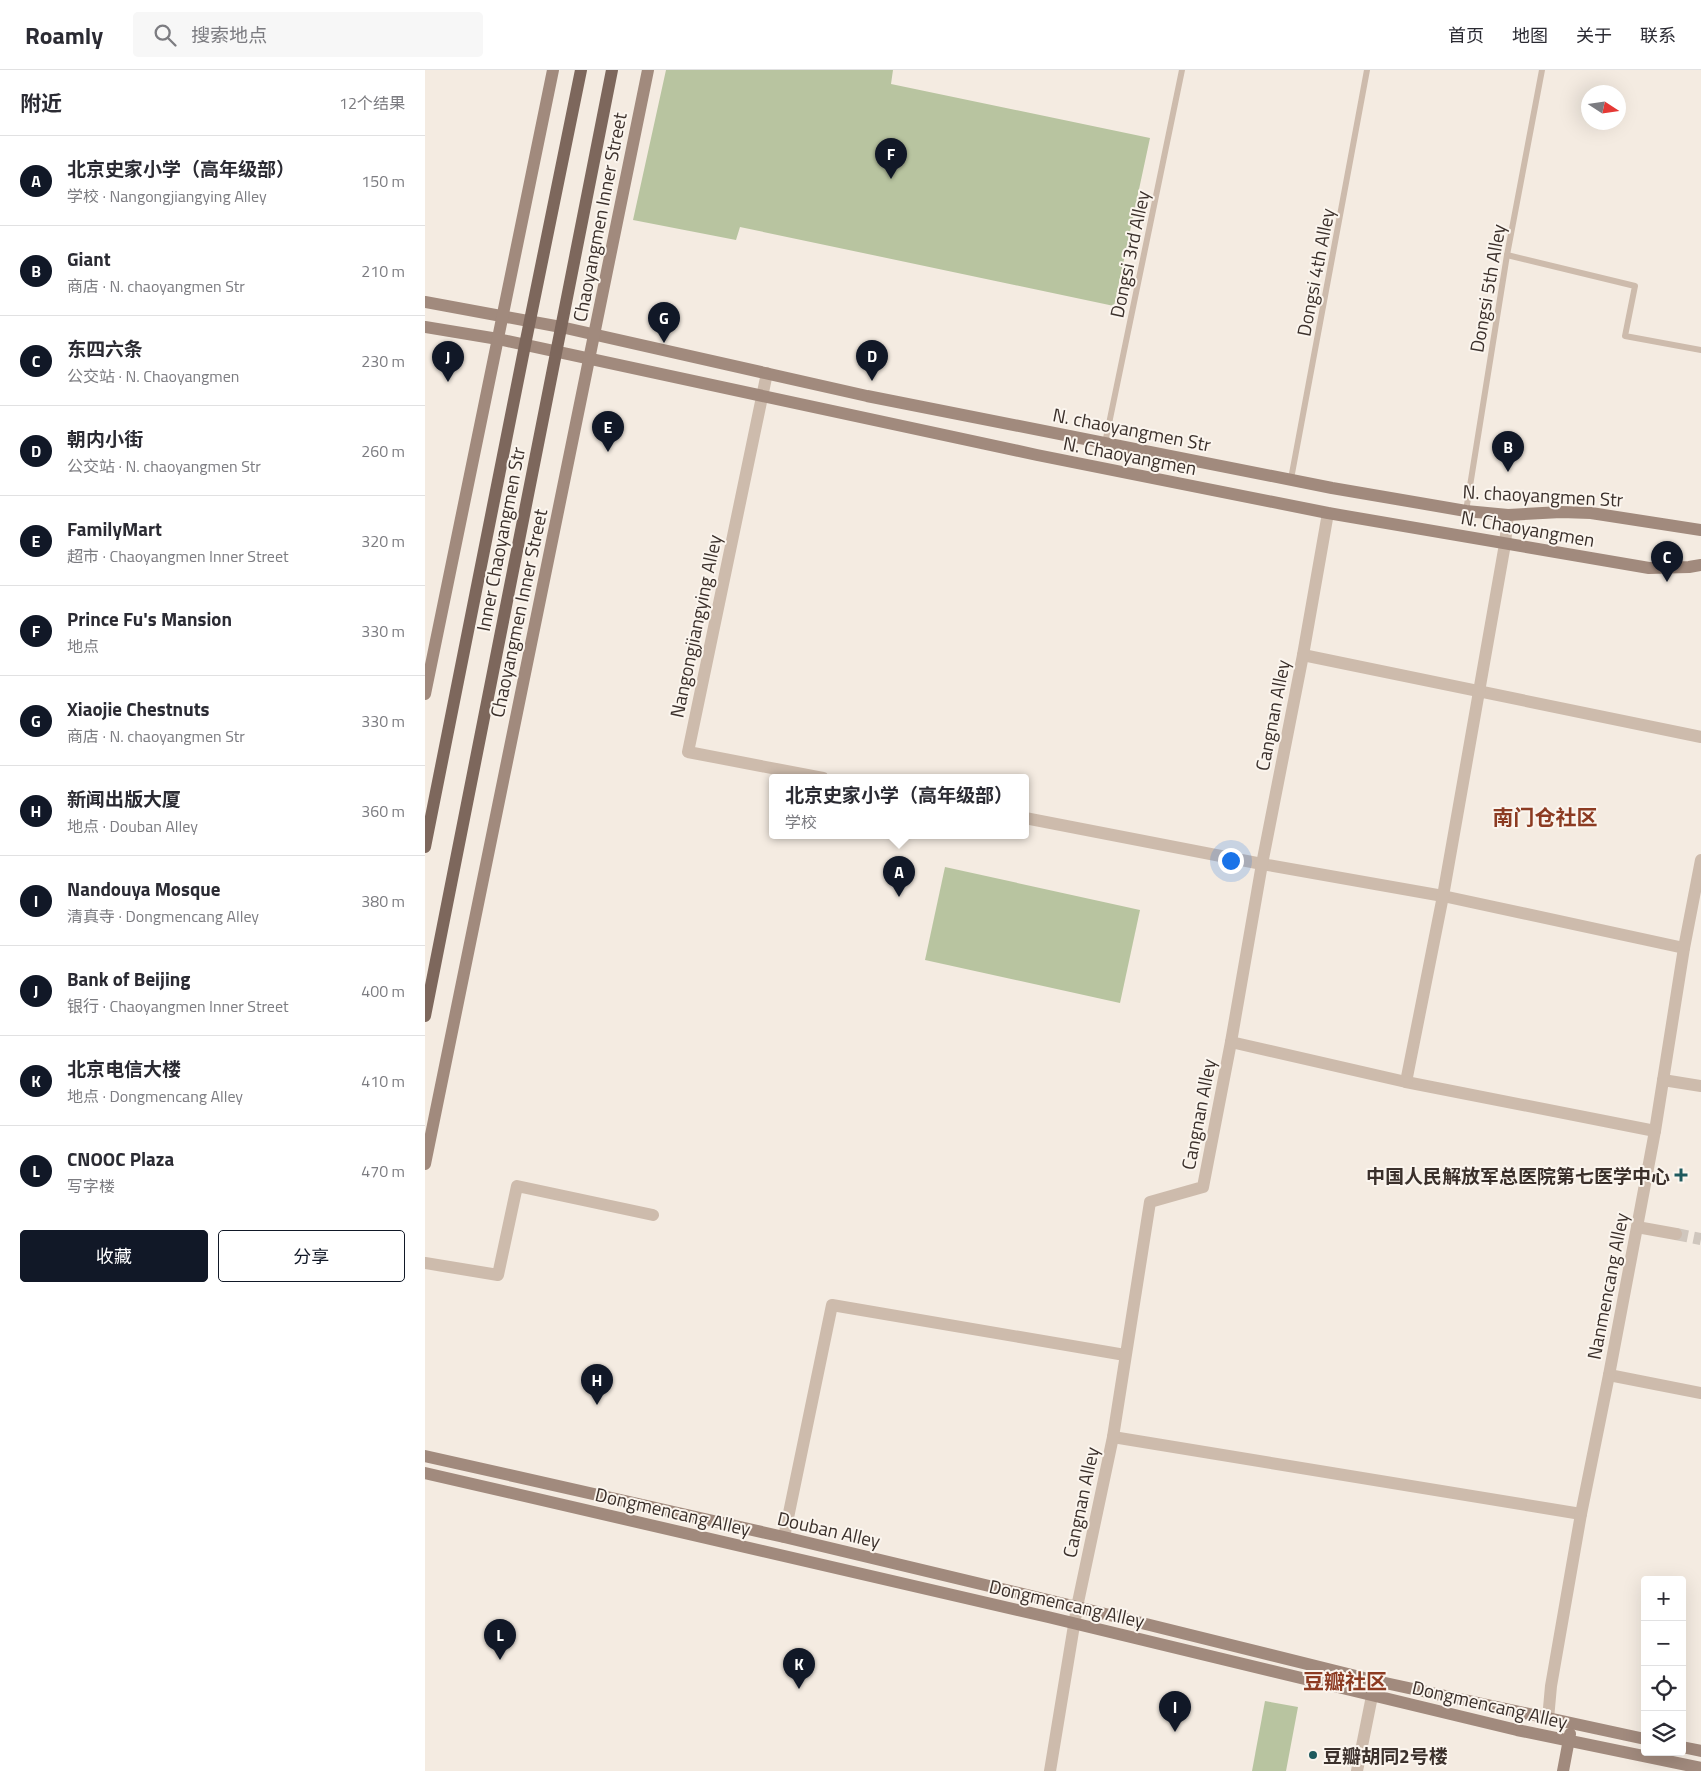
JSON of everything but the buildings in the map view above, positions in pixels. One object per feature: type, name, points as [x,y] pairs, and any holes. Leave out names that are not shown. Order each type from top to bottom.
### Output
[{"type":"main road","name":"Inner Chaoyangmen Str","points":[[425,847],[581,70]]},
{"type":"main road","name":"Inner Chaoyangmen Str","points":[[425,1016],[612,70]]},
{"type":"street","points":[[425,694],[553,70]]},
{"type":"street","name":"Chaoyangmen Inner Street","points":[[425,1164],[648,70]]},
{"type":"street","name":"N. chaoyangmen Str","points":[[425,302],[561,327],[867,396],[1465,511],[1509,515],[1561,512],[1591,513],[1701,530]]},
{"type":"street","name":"N. Chaoyangmen","points":[[425,327],[498,339],[761,394],[1037,455],[1328,513],[1649,568],[1697,568]]},
{"type":"street","name":"Nangongjiangying Alley","points":[[767,373],[761,394],[688,752],[802,774]]},
{"type":"street","name":"Cangnan Alley","points":[[1050,1771],[1077,1607],[1113,1437],[1150,1202],[1203,1187],[1328,513]]},
{"type":"street","points":[[1406,1082],[1443,896],[1509,515]]},
{"type":"street","points":[[1303,655],[1701,737]]},
{"type":"street","points":[[1029,819],[1262,864],[1443,896],[1684,948]]},
{"type":"street","name":"Nanmencang Alley","points":[[1548,1720],[1551,1686],[1581,1514],[1655,1131],[1684,948],[1696,913],[1701,860]]},
{"type":"street","points":[[1231,1042],[1406,1082],[1655,1131]]},
{"type":"street","points":[[1663,1080],[1701,1086]]},
{"type":"street","points":[[425,1263],[498,1275],[517,1186],[653,1215]]},
{"type":"street","points":[[1637,1227],[1676,1234]]},
{"type":"street","points":[[784,1538],[832,1305],[1125,1355]]},
{"type":"street","points":[[1609,1375],[1701,1392]]},
{"type":"street","points":[[1113,1437],[1581,1514]]},
{"type":"street","name":"Douban Alley","points":[[425,1456],[1077,1607]]},
{"type":"street","name":"Dongmencang Alley","points":[[425,1473],[1074,1624],[1372,1696],[1569,1741],[1701,1768]]},
{"type":"street","name":"Dongmencang Alley","points":[[1077,1607],[1376,1682],[1641,1738]]},
{"type":"street","points":[[1357,1771],[1372,1696]]},
{"type":"street","points":[[1563,1771],[1571,1724]]},
{"type":"street","points":[[1686,1748],[1701,1751]]},
{"type":"lane","name":"Dongsi 3rd Alley","points":[[1105,443],[1182,70]]},
{"type":"lane","name":"Dongsi 4th Alley","points":[[1291,479],[1367,70]]},
{"type":"lane","name":"Dongsi 5th Alley","points":[[1465,511],[1507,255],[1542,70]]},
{"type":"lane","points":[[1507,255],[1635,286],[1625,336],[1701,350]]},
{"type":"green space","points":[[666,70],[893,70],[891,84],[1150,138],[1114,306],[740,227],[736,240],[633,220]]},
{"type":"green space","points":[[945,867],[1140,910],[1120,1003],[925,960]]},
{"type":"green space","points":[[1265,1701],[1298,1707],[1286,1771],[1252,1771]]},
{"type":"tunnel","points":[[1676,1234],[1701,1239]]},
{"type":"place","name":"Prince Fu's Mansion","points":[[891,179]]},
{"type":"place","name":"Xiaojie Chestnuts","points":[[664,343]]},
{"type":"place","name":"朝内小街","points":[[872,381]]},
{"type":"place","name":"Bank of Beijing","points":[[448,382]]},
{"type":"place","name":"FamilyMart","points":[[608,452]]},
{"type":"place","name":"Giant","points":[[1508,472]]},
{"type":"place","name":"东四六条","points":[[1667,582]]},
{"type":"place","name":"北京史家小学（高年级部）","points":[[899,897]]},
{"type":"place","name":"中国人民解放军总医院第七医学中心","points":[[1681,1175]]},
{"type":"place","name":"新闻出版大厦","points":[[597,1405]]},
{"type":"place","name":"CNOOC Plaza","points":[[500,1660]]},
{"type":"place","name":"北京电信大楼","points":[[799,1689]]},
{"type":"place","name":"Nandouya Mosque","points":[[1175,1732]]},
{"type":"place","name":"豆瓣胡同2号楼","points":[[1313,1755]]},
{"type":"district","name":"南门仓社区","points":[[1545,817]]},
{"type":"district","name":"豆瓣社区","points":[[1345,1681]]}]
